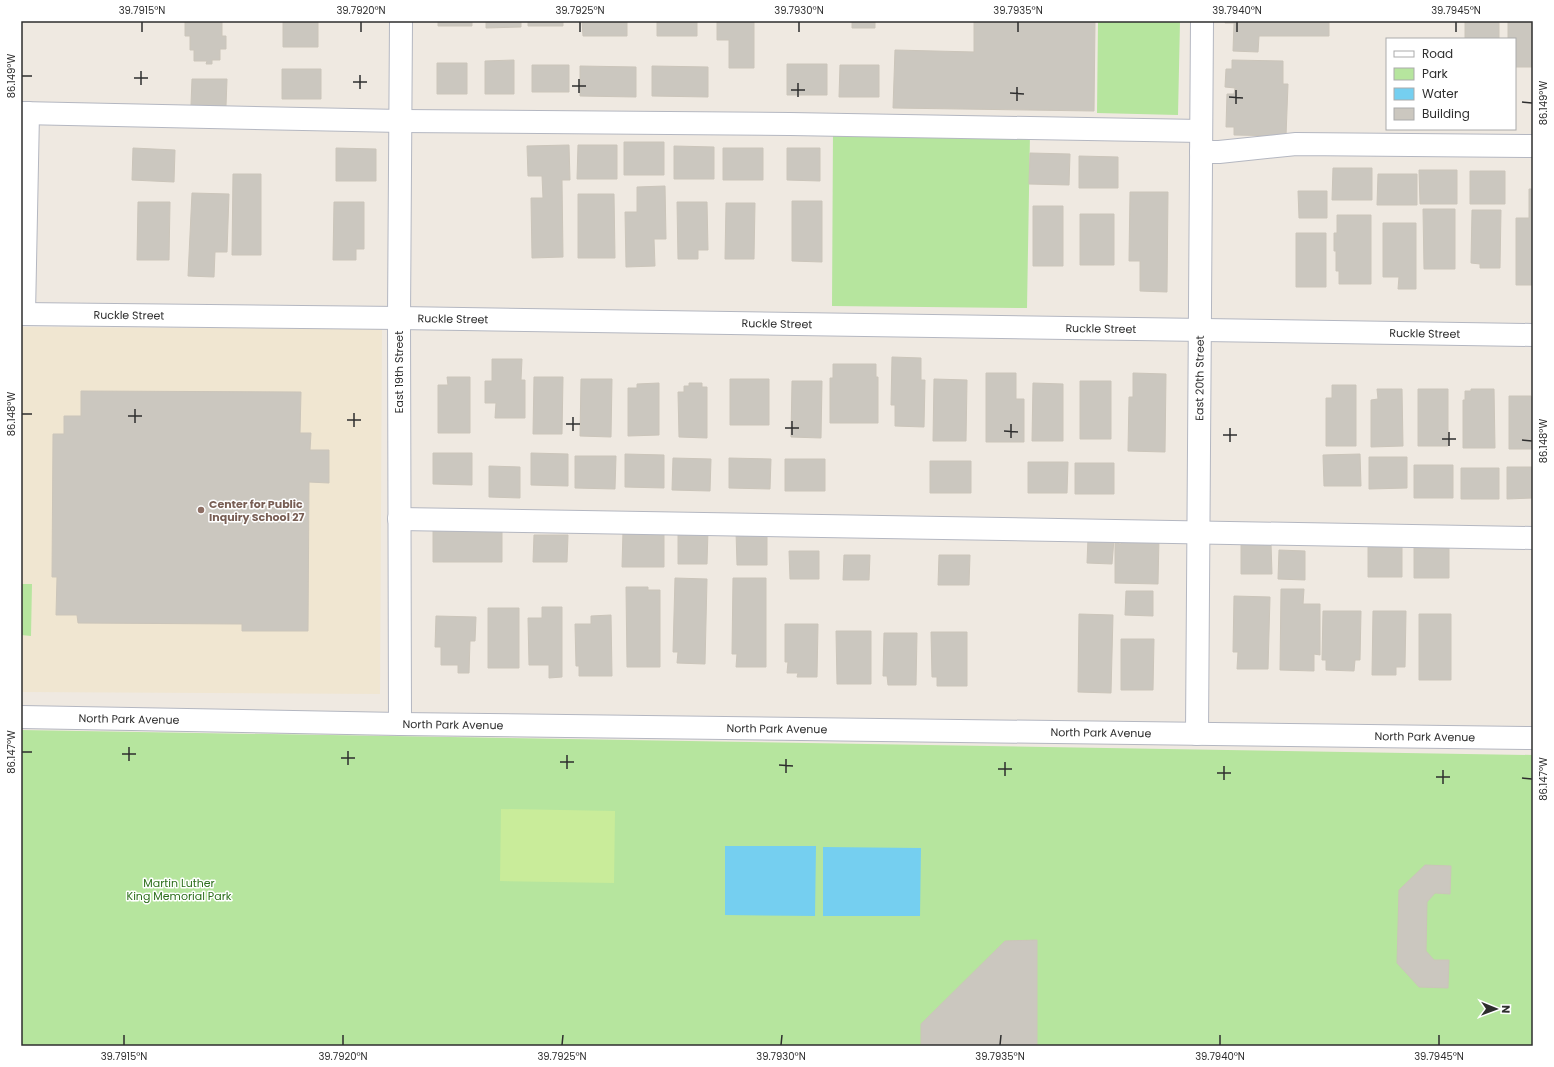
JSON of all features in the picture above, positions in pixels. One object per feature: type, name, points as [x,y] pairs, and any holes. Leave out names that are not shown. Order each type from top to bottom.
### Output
[{"type":"street","name":"East 19th Street","points":[[400,724],[399,318],[401,21]]},
{"type":"street","name":"East 20th Street","points":[[1197,734],[1202,21]]},
{"type":"street","points":[[23,314],[24,113],[401,121],[774,124],[1201,141],[1219,152],[1296,144],[1533,146]]},
{"type":"street","name":"Ruckle Street","points":[[23,314],[399,318],[1533,335]]},
{"type":"street","points":[[399,519],[1533,538]]},
{"type":"street","name":"North Park Avenue","points":[[21,717],[400,724],[1533,738]]},
{"type":"shaded area","name":"Center for Public Inquiry School 27","points":[[21,327],[382,329],[380,694],[21,692]]},
{"type":"green space","points":[[1098,21],[1180,21],[1178,115],[1097,113]]},
{"type":"green space","points":[[833,130],[1030,133],[1027,308],[832,306]]},
{"type":"green space","points":[[21,584],[32,584],[31,636],[21,635]]},
{"type":"green space","name":"Martin Luther King Memorial Park","points":[[21,730],[1533,755],[1533,1046],[21,1046]]},
{"type":"green space","points":[[501,809],[615,811],[614,883],[500,881]]},
{"type":"water","points":[[725,846],[816,846],[815,916],[725,915]]},
{"type":"water","points":[[823,847],[921,848],[920,916],[823,916]]},
{"type":"building","points":[[185,21],[222,21],[222,36],[226,36],[226,49],[220,49],[220,60],[212,60],[212,64],[206,64],[207,61],[194,61],[194,50],[190,50],[190,36],[185,36]]},
{"type":"building","points":[[283,21],[318,21],[318,47],[283,47]]},
{"type":"building","points":[[438,21],[472,21],[472,26],[438,26]]},
{"type":"building","points":[[486,21],[521,21],[521,27],[486,28]]},
{"type":"building","points":[[528,21],[563,21],[563,26],[528,26]]},
{"type":"building","points":[[582,21],[627,21],[627,36],[583,36]]},
{"type":"building","points":[[657,21],[697,21],[697,36],[657,36]]},
{"type":"building","points":[[717,21],[754,21],[754,68],[729,68],[729,40],[717,40]]},
{"type":"building","points":[[852,21],[875,21],[875,28],[852,28]]},
{"type":"building","points":[[974,21],[1095,21],[1094,111],[893,108],[895,50],[974,52]]},
{"type":"building","points":[[1225,21],[1329,21],[1329,36],[1259,36],[1258,52],[1233,51],[1234,23],[1225,23]]},
{"type":"building","points":[[1465,21],[1499,21],[1499,38],[1465,38]]},
{"type":"building","points":[[1508,21],[1533,21],[1533,67],[1516,67],[1516,38],[1508,38]]},
{"type":"building","points":[[514,60],[514,94],[485,94],[485,61]]},
{"type":"building","points":[[1232,60],[1283,61],[1283,84],[1288,84],[1286,136],[1234,135],[1234,127],[1226,127],[1227,94],[1234,94],[1235,88],[1225,87],[1226,69],[1232,69]]},
{"type":"building","points":[[437,63],[467,63],[467,94],[437,94]]},
{"type":"building","points":[[787,64],[827,64],[827,95],[787,95]]},
{"type":"building","points":[[532,65],[569,65],[569,92],[532,92]]},
{"type":"building","points":[[840,65],[879,65],[879,97],[839,97]]},
{"type":"building","points":[[580,66],[636,67],[636,97],[580,96]]},
{"type":"building","points":[[652,66],[708,67],[708,97],[652,96]]},
{"type":"building","points":[[282,69],[321,69],[321,99],[282,99]]},
{"type":"building","points":[[192,79],[227,79],[226,106],[191,105]]},
{"type":"building","points":[[624,142],[664,142],[664,175],[624,175]]},
{"type":"building","points":[[569,145],[570,180],[562,180],[563,257],[532,258],[531,198],[543,198],[542,176],[528,176],[527,146]]},
{"type":"building","points":[[578,145],[617,145],[617,179],[577,179]]},
{"type":"building","points":[[674,146],[714,147],[714,179],[674,179]]},
{"type":"building","points":[[133,148],[175,150],[174,182],[132,180]]},
{"type":"building","points":[[336,148],[376,149],[376,181],[336,181]]},
{"type":"building","points":[[723,148],[763,148],[763,180],[723,180]]},
{"type":"building","points":[[787,148],[820,148],[820,181],[787,180]]},
{"type":"building","points":[[1030,153],[1070,154],[1069,185],[1029,184]]},
{"type":"building","points":[[1079,156],[1118,157],[1118,188],[1079,188]]},
{"type":"building","points":[[1333,168],[1372,168],[1372,200],[1332,200]]},
{"type":"building","points":[[1419,170],[1457,170],[1457,204],[1420,204]]},
{"type":"building","points":[[1470,171],[1505,171],[1505,204],[1470,204]]},
{"type":"building","points":[[233,174],[261,174],[261,255],[232,255]]},
{"type":"building","points":[[1378,174],[1417,174],[1417,205],[1377,205]]},
{"type":"building","points":[[665,186],[666,239],[654,239],[655,266],[626,267],[625,212],[637,212],[637,187]]},
{"type":"building","points":[[1529,189],[1533,189],[1533,285],[1516,285],[1516,218],[1529,218]]},
{"type":"building","points":[[1298,191],[1327,191],[1327,218],[1299,218]]},
{"type":"building","points":[[1130,192],[1168,192],[1167,292],[1140,291],[1140,261],[1129,261]]},
{"type":"building","points":[[192,193],[229,194],[227,252],[215,252],[214,277],[188,276]]},
{"type":"building","points":[[578,194],[614,194],[615,258],[578,258]]},
{"type":"building","points":[[792,201],[822,201],[822,262],[792,261]]},
{"type":"building","points":[[138,202],[170,202],[169,260],[137,260]]},
{"type":"building","points":[[334,202],[364,202],[364,249],[356,249],[356,260],[333,260]]},
{"type":"building","points":[[677,202],[707,202],[708,250],[698,250],[698,259],[678,259]]},
{"type":"building","points":[[726,203],[755,203],[754,259],[725,259]]},
{"type":"building","points":[[1033,206],[1063,206],[1063,266],[1033,266]]},
{"type":"building","points":[[1423,209],[1455,209],[1455,269],[1424,269]]},
{"type":"building","points":[[1472,210],[1501,210],[1500,268],[1480,268],[1480,264],[1471,263]]},
{"type":"building","points":[[1080,214],[1114,214],[1114,265],[1080,265]]},
{"type":"building","points":[[1337,215],[1371,215],[1371,284],[1339,284],[1339,271],[1336,271],[1336,251],[1334,251],[1334,233],[1337,233]]},
{"type":"building","points":[[1383,223],[1416,223],[1416,289],[1398,289],[1399,277],[1383,277]]},
{"type":"building","points":[[1296,233],[1326,233],[1326,287],[1296,287]]},
{"type":"building","points":[[892,357],[921,358],[921,380],[925,380],[924,427],[895,426],[895,405],[891,405]]},
{"type":"building","points":[[492,359],[522,359],[521,380],[525,380],[525,418],[495,418],[496,403],[485,403],[485,381],[492,381]]},
{"type":"building","points":[[833,364],[876,364],[876,377],[878,377],[878,423],[830,423],[830,378],[833,378]]},
{"type":"building","points":[[986,373],[1016,373],[1016,399],[1024,399],[1024,442],[986,442]]},
{"type":"building","points":[[1133,373],[1166,374],[1165,452],[1128,451],[1129,397],[1133,397]]},
{"type":"building","points":[[447,377],[470,377],[470,433],[438,433],[438,385],[448,385]]},
{"type":"building","points":[[534,377],[563,377],[562,434],[533,434]]},
{"type":"building","points":[[581,379],[612,379],[611,437],[580,436]]},
{"type":"building","points":[[730,379],[769,379],[769,425],[730,425]]},
{"type":"building","points":[[934,379],[967,380],[966,441],[933,441]]},
{"type":"building","points":[[792,381],[822,381],[821,438],[791,437]]},
{"type":"building","points":[[1080,381],[1111,381],[1111,439],[1080,439]]},
{"type":"building","points":[[659,383],[659,435],[628,436],[628,388],[637,388],[637,384]]},
{"type":"building","points":[[689,383],[702,383],[702,387],[707,387],[707,438],[679,437],[678,392],[684,392],[684,386],[689,386]]},
{"type":"building","points":[[1033,383],[1063,384],[1063,441],[1032,441]]},
{"type":"building","points":[[1332,385],[1356,385],[1356,446],[1326,446],[1326,398],[1332,398]]},
{"type":"building","points":[[1377,389],[1402,389],[1403,446],[1371,447],[1371,400],[1378,399]]},
{"type":"building","points":[[1418,389],[1448,389],[1448,446],[1418,446]]},
{"type":"building","points":[[1471,389],[1494,389],[1495,448],[1463,448],[1463,400],[1465,400],[1465,391],[1471,391]]},
{"type":"building","points":[[81,391],[301,392],[300,433],[311,433],[310,450],[329,450],[329,483],[309,482],[308,631],[242,631],[242,624],[78,623],[77,615],[56,615],[57,577],[52,577],[53,434],[64,434],[64,416],[81,416]]},
{"type":"building","points":[[1509,396],[1531,396],[1533,401],[1533,449],[1509,449]]},
{"type":"building","points":[[433,453],[472,453],[472,485],[433,484]]},
{"type":"building","points":[[531,453],[568,454],[568,486],[531,485]]},
{"type":"building","points":[[625,454],[664,455],[664,488],[625,487]]},
{"type":"building","points":[[1360,454],[1361,486],[1324,486],[1323,455]]},
{"type":"building","points":[[575,456],[616,456],[615,489],[575,488]]},
{"type":"building","points":[[1369,457],[1407,457],[1407,488],[1369,489]]},
{"type":"building","points":[[673,458],[711,459],[710,491],[672,490]]},
{"type":"building","points":[[729,458],[771,459],[770,489],[729,488]]},
{"type":"building","points":[[785,459],[825,459],[825,491],[785,491]]},
{"type":"building","points":[[930,461],[971,461],[971,493],[930,493]]},
{"type":"building","points":[[1028,462],[1068,462],[1067,493],[1028,493]]},
{"type":"building","points":[[1075,463],[1114,463],[1114,494],[1075,494]]},
{"type":"building","points":[[1414,465],[1453,465],[1453,498],[1414,498]]},
{"type":"building","points":[[489,466],[520,467],[520,498],[489,497]]},
{"type":"building","points":[[1507,467],[1533,467],[1533,498],[1507,499]]},
{"type":"building","points":[[1461,468],[1499,468],[1499,499],[1461,499]]},
{"type":"building","points":[[502,524],[502,562],[433,562],[433,527]]},
{"type":"building","points":[[664,528],[664,567],[622,567],[623,531]]},
{"type":"building","points":[[678,530],[708,530],[707,564],[678,564]]},
{"type":"building","points":[[736,531],[767,532],[767,565],[737,565]]},
{"type":"building","points":[[534,535],[568,535],[567,562],[533,562]]},
{"type":"building","points":[[1121,535],[1159,536],[1158,584],[1115,583],[1115,543],[1121,544]]},
{"type":"building","points":[[1088,538],[1114,539],[1112,564],[1087,563]]},
{"type":"building","points":[[1241,544],[1271,544],[1272,574],[1241,574]]},
{"type":"building","points":[[1368,546],[1402,546],[1402,577],[1368,577]]},
{"type":"building","points":[[1414,548],[1449,548],[1449,578],[1414,578]]},
{"type":"building","points":[[1279,550],[1305,551],[1305,580],[1278,579]]},
{"type":"building","points":[[789,551],[819,551],[819,579],[790,579]]},
{"type":"building","points":[[844,555],[870,555],[869,580],[843,580]]},
{"type":"building","points":[[939,555],[970,555],[969,585],[938,585]]},
{"type":"building","points":[[675,578],[707,579],[705,664],[677,663],[678,652],[673,652]]},
{"type":"building","points":[[733,578],[766,578],[766,667],[736,667],[737,654],[732,654]]},
{"type":"building","points":[[626,587],[648,587],[648,590],[660,590],[660,667],[627,667]]},
{"type":"building","points":[[1281,589],[1304,589],[1303,604],[1320,604],[1320,655],[1314,654],[1314,671],[1280,670]]},
{"type":"building","points":[[1126,591],[1153,591],[1153,616],[1125,615]]},
{"type":"building","points":[[1234,596],[1270,597],[1268,669],[1237,669],[1238,652],[1233,652]]},
{"type":"building","points":[[542,607],[562,607],[562,677],[549,678],[549,665],[529,665],[528,618],[542,618]]},
{"type":"building","points":[[488,608],[519,608],[519,668],[488,668]]},
{"type":"building","points":[[1323,611],[1361,611],[1360,660],[1355,660],[1354,671],[1326,670],[1326,660],[1322,660]]},
{"type":"building","points":[[1373,611],[1406,611],[1405,667],[1396,667],[1396,675],[1372,675]]},
{"type":"building","points":[[1079,614],[1113,615],[1111,693],[1078,692]]},
{"type":"building","points":[[1419,614],[1451,614],[1451,680],[1419,680]]},
{"type":"building","points":[[611,615],[612,676],[579,676],[579,666],[576,666],[575,624],[591,624],[591,616]]},
{"type":"building","points":[[436,616],[476,617],[475,641],[470,641],[469,673],[458,673],[458,665],[441,665],[441,647],[435,647]]},
{"type":"building","points":[[785,624],[818,624],[817,677],[797,677],[798,673],[787,673],[788,662],[785,662]]},
{"type":"building","points":[[836,631],[871,631],[871,684],[837,684]]},
{"type":"building","points":[[931,632],[967,632],[967,686],[937,686],[937,677],[932,677]]},
{"type":"building","points":[[884,633],[917,633],[916,685],[888,685],[887,676],[883,676]]},
{"type":"building","points":[[1121,639],[1154,639],[1153,690],[1121,690]]},
{"type":"building","points":[[1425,865],[1451,866],[1450,894],[1435,893],[1427,902],[1426,951],[1434,960],[1449,960],[1448,988],[1419,987],[1397,963],[1399,890]]},
{"type":"building","points":[[1037,940],[1037,1046],[921,1046],[921,1024],[1005,941]]},
{"type":"place","name":"Center for Public Inquiry School 27","points":[[201,510]]}]
